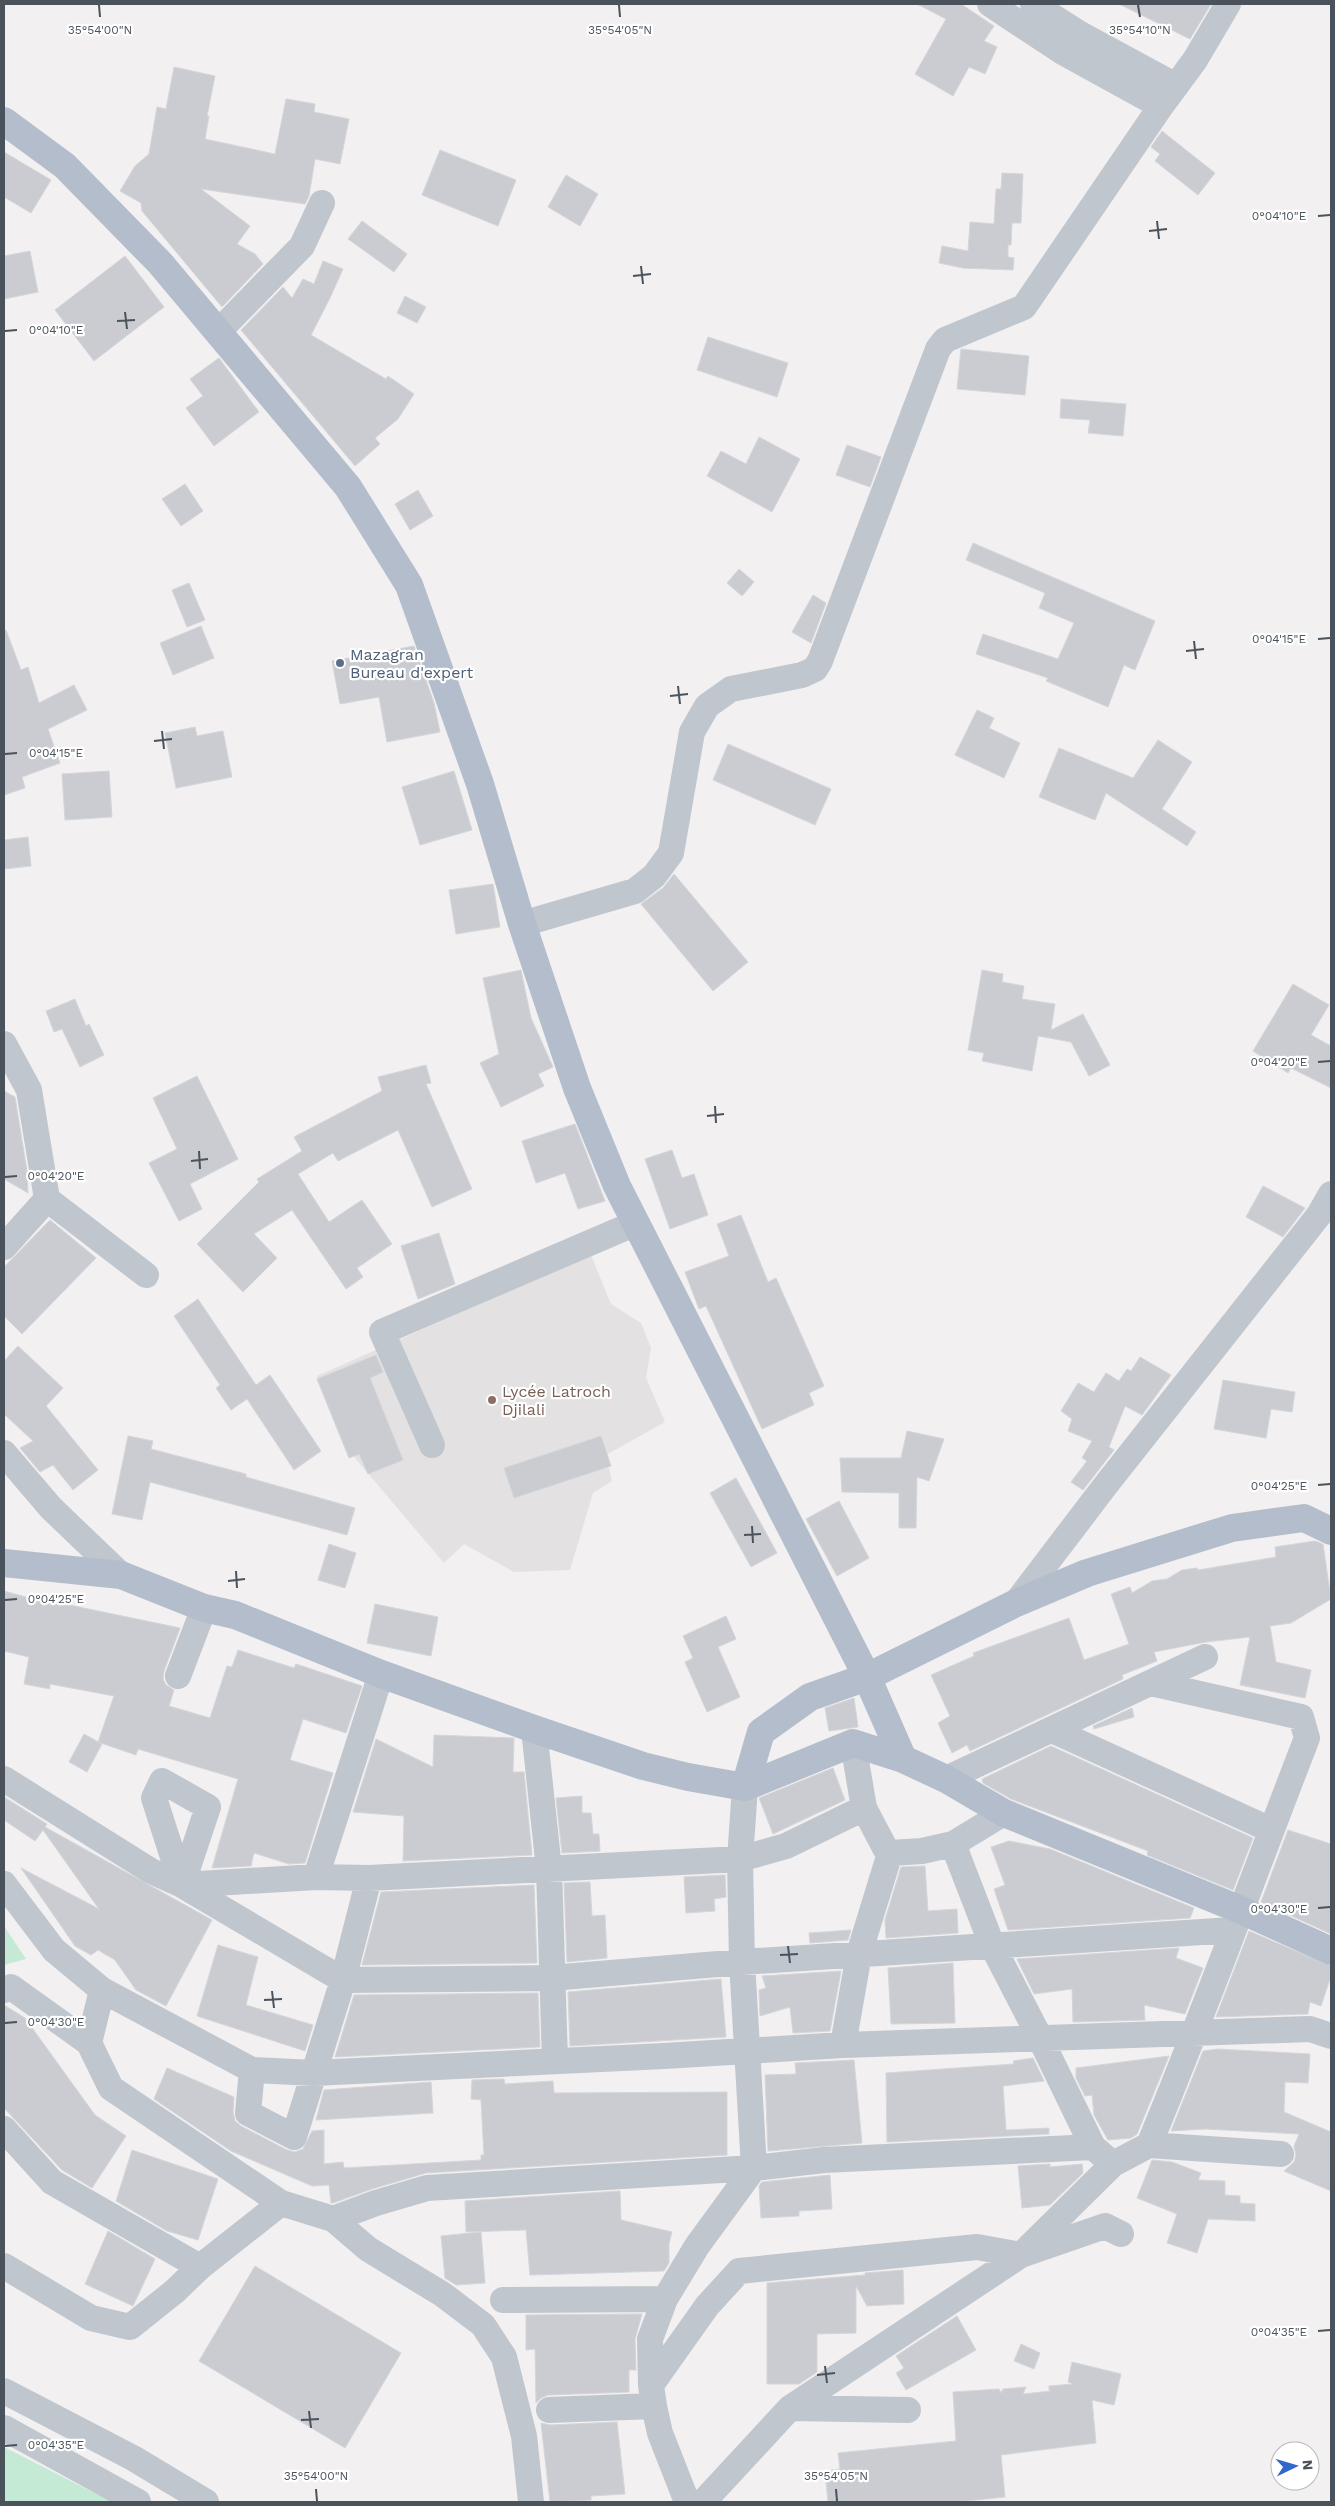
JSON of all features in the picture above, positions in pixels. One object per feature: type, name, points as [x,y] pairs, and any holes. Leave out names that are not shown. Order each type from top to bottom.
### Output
[{"type":"main road","points":[[4,121],[65,166],[160,263],[348,488],[409,585],[480,784],[522,924],[577,1088],[618,1186],[867,1677],[903,1759]]},
{"type":"main road","points":[[745,1787],[761,1732],[810,1697],[867,1677],[1016,1603],[1088,1573],[1232,1528],[1304,1518],[1331,1531]]},
{"type":"main road","points":[[4,1564],[121,1575],[204,1608],[234,1615],[380,1674],[643,1766],[688,1778],[745,1787],[853,1743],[903,1759],[946,1779],[1004,1813],[1236,1920],[1331,1950]]},
{"type":"street","points":[[990,4],[1061,51],[1160,106]]},
{"type":"street","points":[[1033,4],[1080,34],[1176,86]]},
{"type":"street","points":[[522,924],[635,891],[654,876],[671,853],[692,732],[707,706],[731,688],[802,675],[815,669],[820,661],[938,349],[945,340],[1024,306],[1160,106],[1195,60],[1228,4]]},
{"type":"street","points":[[218,332],[302,246],[322,202]]},
{"type":"street","points":[[4,1044],[29,1090],[47,1200],[146,1275]]},
{"type":"street","points":[[1016,1603],[1104,1486],[1313,1223],[1331,1194]]},
{"type":"street","points":[[4,1247],[47,1200]]},
{"type":"street","points":[[432,1445],[382,1332],[636,1223]]},
{"type":"street","points":[[4,1453],[51,1508],[121,1575]]},
{"type":"street","points":[[178,1676],[204,1608]]},
{"type":"street","points":[[946,1779],[1205,1657]]},
{"type":"street","points":[[316,1877],[380,1674]]},
{"type":"street","points":[[1149,2145],[1195,2033],[1236,1920],[1307,1738],[1302,1717],[1151,1683]]},
{"type":"street","points":[[534,1729],[549,1869],[555,2061]]},
{"type":"street","points":[[1052,1730],[1271,1830]]},
{"type":"street","points":[[853,1743],[864,1808],[885,1848],[890,1853],[922,1851],[953,1844],[1004,1813]]},
{"type":"street","points":[[4,1779],[151,1871],[182,1885],[343,1980],[551,1978],[742,1962],[992,1946],[1236,1920]]},
{"type":"street","points":[[687,2502],[660,2433],[653,2396],[650,2339],[666,2299],[697,2246],[754,2168],[742,1962],[740,1859],[745,1787]]},
{"type":"street","points":[[182,1885],[316,1877],[369,1878],[740,1859],[786,1846],[864,1808]]},
{"type":"street","points":[[953,1844],[992,1946],[1103,2156]]},
{"type":"street","points":[[843,2045],[859,1954],[890,1853]]},
{"type":"street","points":[[252,2070],[248,2113],[294,2137],[343,1980],[369,1878]]},
{"type":"street","points":[[4,1884],[54,1950],[102,1990],[252,2070],[314,2073],[843,2045],[1195,2033],[1310,2030],[1331,2036]]},
{"type":"street","points":[[4,1990],[11,1988],[89,2043],[111,2088],[281,2203],[334,2219],[368,2249],[442,2294],[483,2325],[504,2357],[524,2436],[530,2502]]},
{"type":"street","points":[[89,2043],[102,1990]]},
{"type":"street","points":[[4,2128],[52,2182],[200,2267]]},
{"type":"street","points":[[334,2219],[376,2202],[427,2188],[754,2168],[824,2160],[1103,2156],[1149,2145],[1280,2154]]},
{"type":"street","points":[[1021,2255],[1103,2156]]},
{"type":"street","points":[[4,2266],[91,2318],[130,2327],[175,2291],[200,2267],[281,2203]]},
{"type":"street","points":[[703,2502],[790,2408],[1021,2255],[1105,2226],[1121,2234]]},
{"type":"street","points":[[653,2396],[707,2306],[739,2271],[977,2247],[1021,2255]]},
{"type":"street","points":[[503,2300],[666,2299]]},
{"type":"street","points":[[4,2391],[133,2458],[206,2502]]},
{"type":"street","points":[[549,2410],[653,2396]]},
{"type":"street","points":[[790,2408],[908,2410]]},
{"type":"street","points":[[4,2428],[138,2502]]},
{"type":"shaded area","name":"Lycée Latroch Djilali","points":[[591,1255],[611,1304],[641,1323],[651,1348],[646,1378],[665,1422],[606,1455],[612,1481],[593,1493],[570,1570],[514,1572],[464,1544],[444,1563],[354,1457],[317,1376]]},
{"type":"green space","points":[[4,1926],[26,1959],[4,1965]]},
{"type":"green space","points":[[4,2447],[112,2502],[4,2502]]},
{"type":"building","points":[[917,4],[961,4],[994,26],[984,41],[997,47],[985,74],[969,67],[953,96],[915,74],[946,19]]},
{"type":"building","points":[[1119,4],[1211,4],[1190,39]]},
{"type":"building","points":[[174,67],[215,76],[207,116],[209,116],[205,139],[275,154],[286,99],[315,104],[314,112],[349,119],[340,164],[315,159],[309,196],[305,204],[201,189],[250,226],[237,244],[255,254],[263,264],[222,307],[142,211],[141,203],[120,191],[135,166],[149,154],[157,107],[166,109]]},
{"type":"building","points":[[1162,131],[1215,173],[1198,195],[1155,161],[1160,154],[1151,147]]},
{"type":"building","points":[[440,150],[516,180],[498,226],[422,195]]},
{"type":"building","points":[[4,152],[51,180],[31,213],[4,197]]},
{"type":"building","points":[[1002,173],[1023,174],[1021,223],[1012,223],[1011,245],[1008,245],[1008,257],[1014,258],[1013,270],[963,268],[939,263],[942,246],[968,251],[970,222],[994,224],[996,189],[1001,189]]},
{"type":"building","points":[[566,175],[598,194],[580,226],[548,207]]},
{"type":"building","points":[[362,221],[407,254],[394,272],[348,239]]},
{"type":"building","points":[[30,251],[38,292],[4,299],[4,256]]},
{"type":"building","points":[[125,256],[164,307],[94,361],[55,310]]},
{"type":"building","points":[[323,261],[343,269],[311,335],[386,379],[388,376],[414,394],[398,419],[375,438],[380,444],[355,466],[241,330],[283,287],[292,298],[303,279],[314,284]]},
{"type":"building","points":[[405,296],[426,307],[417,323],[397,313]]},
{"type":"building","points":[[708,337],[788,363],[777,397],[697,370]]},
{"type":"building","points":[[961,349],[1029,356],[1025,395],[957,389]]},
{"type":"building","points":[[219,358],[259,412],[214,446],[186,408],[203,396],[190,379]]},
{"type":"building","points":[[1061,399],[1126,404],[1123,436],[1088,433],[1090,420],[1060,418]]},
{"type":"building","points":[[759,437],[800,459],[772,512],[707,476],[721,451],[746,464]]},
{"type":"building","points":[[847,445],[881,457],[870,487],[836,475]]},
{"type":"building","points":[[185,484],[203,511],[181,526],[162,499]]},
{"type":"building","points":[[418,490],[433,516],[410,530],[395,504]]},
{"type":"building","points":[[973,543],[1155,621],[1135,670],[1124,665],[1108,707],[1046,681],[1048,678],[976,654],[983,634],[1058,659],[1074,623],[1039,608],[1045,593],[966,560]]},
{"type":"building","points":[[739,569],[754,582],[742,596],[727,583]]},
{"type":"building","points":[[189,583],[205,620],[187,627],[172,590]]},
{"type":"building","points":[[813,595],[826,603],[811,643],[792,632]]},
{"type":"building","points":[[201,626],[214,658],[173,675],[160,643]]},
{"type":"building","points":[[4,630],[6,630],[21,670],[28,667],[39,703],[74,685],[87,710],[48,729],[60,763],[22,777],[25,788],[4,795]]},
{"type":"building","points":[[414,646],[434,703],[440,732],[387,742],[379,697],[340,704],[332,661]]},
{"type":"building","points":[[977,710],[994,718],[989,728],[1020,743],[1004,778],[955,755]]},
{"type":"building","points":[[195,727],[197,736],[223,731],[232,777],[176,788],[165,733]]},
{"type":"building","points":[[1158,740],[1192,762],[1162,809],[1196,832],[1187,846],[1106,793],[1095,820],[1039,797],[1059,748],[1133,778]]},
{"type":"building","points":[[728,744],[831,789],[815,825],[713,780]]},
{"type":"building","points":[[109,771],[112,817],[65,820],[62,774]]},
{"type":"building","points":[[454,771],[472,830],[420,845],[402,787]]},
{"type":"building","points":[[28,837],[31,866],[4,869],[4,840]]},
{"type":"building","points":[[674,874],[748,962],[713,991],[641,904],[663,888]]},
{"type":"building","points":[[493,884],[500,927],[456,934],[449,890]]},
{"type":"building","points":[[521,970],[531,1018],[553,1067],[538,1074],[544,1086],[501,1107],[480,1063],[499,1054],[483,978]]},
{"type":"building","points":[[982,970],[1003,974],[1002,982],[1024,986],[1022,999],[1055,1004],[1051,1030],[1083,1014],[1110,1065],[1089,1076],[1071,1042],[1038,1036],[1032,1071],[982,1061],[984,1053],[968,1050]]},
{"type":"building","points":[[1293,984],[1329,1005],[1311,1035],[1331,1046],[1331,1088],[1291,1068],[1288,1073],[1253,1051]]},
{"type":"building","points":[[75,999],[86,1026],[89,1024],[104,1055],[80,1067],[62,1029],[54,1032],[46,1011]]},
{"type":"building","points":[[426,1065],[431,1083],[426,1084],[472,1189],[432,1207],[398,1130],[338,1161],[333,1153],[298,1174],[329,1222],[362,1200],[392,1244],[357,1268],[363,1277],[346,1289],[292,1210],[254,1234],[277,1258],[243,1292],[197,1244],[259,1182],[257,1179],[302,1151],[294,1137],[382,1091],[378,1077]]},
{"type":"building","points":[[197,1076],[238,1159],[190,1184],[202,1209],[179,1221],[149,1163],[177,1149],[153,1098]]},
{"type":"building","points":[[4,1091],[15,1097],[27,1171],[28,1193],[4,1179]]},
{"type":"building","points":[[575,1124],[605,1201],[578,1209],[565,1173],[536,1183],[522,1141]]},
{"type":"building","points":[[672,1150],[682,1178],[694,1174],[708,1215],[670,1229],[645,1159]]},
{"type":"building","points":[[1263,1186],[1305,1208],[1283,1237],[1246,1217]]},
{"type":"building","points":[[741,1215],[768,1282],[776,1278],[824,1386],[809,1393],[814,1405],[762,1429],[706,1306],[699,1309],[685,1272],[729,1256],[717,1224]]},
{"type":"building","points":[[50,1220],[96,1258],[22,1334],[4,1316],[4,1267]]},
{"type":"building","points":[[439,1233],[455,1284],[418,1299],[401,1246]]},
{"type":"building","points":[[198,1299],[256,1385],[270,1375],[321,1451],[294,1470],[247,1399],[231,1410],[216,1388],[220,1385],[174,1316]]},
{"type":"building","points":[[18,1346],[63,1388],[46,1406],[98,1470],[73,1490],[53,1465],[40,1472],[20,1448],[33,1441],[4,1414],[4,1361]]},
{"type":"building","points":[[376,1355],[383,1372],[370,1378],[403,1460],[368,1474],[359,1454],[349,1458],[317,1379]]},
{"type":"building","points":[[1140,1357],[1171,1375],[1142,1415],[1125,1406],[1109,1447],[1114,1450],[1083,1490],[1071,1482],[1087,1461],[1082,1458],[1092,1441],[1068,1431],[1072,1419],[1061,1411],[1078,1383],[1094,1392],[1106,1373],[1119,1381],[1127,1369],[1131,1371]]},
{"type":"building","points":[[1223,1380],[1295,1392],[1292,1412],[1271,1409],[1266,1438],[1214,1429]]},
{"type":"building","points":[[907,1431],[944,1439],[929,1481],[917,1477],[916,1528],[899,1528],[899,1493],[842,1492],[840,1458],[901,1458]]},
{"type":"building","points":[[128,1436],[153,1441],[151,1449],[246,1474],[246,1477],[355,1508],[347,1535],[150,1482],[142,1520],[112,1514]]},
{"type":"building","points":[[601,1436],[611,1466],[514,1498],[504,1468]]},
{"type":"building","points":[[736,1478],[777,1553],[751,1567],[710,1493]]},
{"type":"building","points":[[839,1501],[869,1558],[837,1576],[806,1519]]},
{"type":"building","points":[[1315,1541],[1323,1544],[1331,1599],[1291,1623],[1270,1626],[1276,1662],[1311,1670],[1305,1698],[1240,1685],[1250,1637],[1206,1642],[1154,1652],[1157,1661],[1122,1675],[1123,1679],[970,1751],[967,1745],[952,1753],[938,1723],[950,1716],[931,1675],[974,1656],[973,1653],[1069,1618],[1084,1660],[1129,1644],[1111,1594],[1130,1587],[1132,1593],[1152,1581],[1167,1579],[1182,1570],[1197,1568],[1198,1570],[1276,1557],[1275,1547]]},
{"type":"building","points":[[329,1544],[356,1553],[345,1588],[318,1580]]},
{"type":"building","points":[[4,1591],[55,1605],[55,1602],[180,1628],[164,1671],[163,1679],[166,1685],[174,1690],[169,1706],[210,1718],[227,1666],[232,1667],[238,1650],[294,1668],[296,1664],[362,1686],[346,1733],[303,1719],[290,1760],[333,1773],[305,1863],[289,1864],[254,1853],[251,1866],[212,1868],[238,1779],[138,1749],[136,1755],[98,1742],[114,1696],[50,1684],[50,1689],[24,1684],[29,1657],[4,1651]]},
{"type":"building","points":[[375,1604],[438,1617],[431,1656],[367,1643]]},
{"type":"building","points":[[726,1616],[736,1639],[718,1647],[740,1697],[707,1712],[685,1662],[693,1658],[683,1636]]},
{"type":"building","points":[[854,1698],[858,1727],[829,1731],[825,1708]]},
{"type":"building","points":[[1132,1708],[1134,1717],[1094,1729],[1093,1726]]},
{"type":"building","points":[[84,1734],[102,1744],[87,1772],[69,1762]]},
{"type":"building","points":[[434,1735],[514,1738],[513,1772],[524,1772],[532,1855],[403,1861],[404,1816],[353,1812],[376,1739],[433,1767]]},
{"type":"building","points":[[1051,1746],[1253,1838],[1233,1890],[1147,1855],[1148,1851],[1011,1799],[983,1783],[982,1779]]},
{"type":"building","points":[[833,1768],[845,1800],[773,1834],[759,1798]]},
{"type":"building","points":[[582,1796],[582,1813],[591,1813],[593,1834],[599,1834],[600,1851],[562,1853],[556,1798]]},
{"type":"building","points":[[4,1797],[47,1824],[45,1827],[212,1920],[166,2006],[136,1990],[115,1960],[98,1950],[91,1955],[75,1946],[21,1868],[99,1909],[43,1830],[35,1841],[4,1820]]},
{"type":"building","points":[[1288,1830],[1331,1844],[1331,1934],[1261,1902]]},
{"type":"building","points":[[1009,1841],[1050,1849],[1194,1908],[1190,1918],[1008,1930],[994,1889],[1005,1885],[991,1847]]},
{"type":"building","points":[[925,1866],[928,1911],[957,1909],[958,1933],[886,1938],[885,1920],[901,1867]]},
{"type":"building","points":[[725,1875],[726,1897],[714,1899],[715,1911],[686,1913],[684,1877]]},
{"type":"building","points":[[590,1882],[592,1916],[605,1915],[607,1958],[567,1962],[564,1883]]},
{"type":"building","points":[[534,1885],[537,1963],[362,1965],[381,1892]]},
{"type":"building","points":[[851,1930],[848,1940],[810,1943],[809,1933]]},
{"type":"building","points":[[1249,1931],[1331,1966],[1331,1976],[1321,2006],[1310,2002],[1308,2014],[1216,2017]]},
{"type":"building","points":[[218,1945],[258,1957],[246,2005],[313,2025],[305,2051],[197,2016]]},
{"type":"building","points":[[1179,1948],[1176,1958],[1203,1968],[1185,2014],[1144,2005],[1145,2020],[1073,2022],[1072,1989],[1034,1994],[1017,1959]]},
{"type":"building","points":[[953,1963],[955,2023],[891,2024],[888,1968]]},
{"type":"building","points":[[841,1971],[830,2031],[793,2033],[790,2007],[760,2016],[759,1990],[766,1988],[762,1976]]},
{"type":"building","points":[[721,1979],[726,2037],[570,2046],[568,1992]]},
{"type":"building","points":[[538,1993],[540,2047],[335,2057],[354,1995]]},
{"type":"building","points":[[4,2005],[25,2018],[95,2115],[126,2136],[92,2188],[62,2170],[4,2108]]},
{"type":"building","points":[[1218,2049],[1310,2054],[1308,2083],[1285,2082],[1284,2112],[1331,2132],[1331,2191],[1284,2171],[1294,2162],[1296,2155],[1294,2146],[1299,2134],[1205,2129],[1171,2131],[1203,2051]]},
{"type":"building","points":[[1169,2056],[1137,2134],[1131,2138],[1108,2140],[1094,2115],[1092,2095],[1085,2096],[1076,2078],[1076,2068]]},
{"type":"building","points":[[1033,2058],[1044,2081],[1003,2086],[1006,2130],[1049,2128],[1049,2134],[887,2142],[886,2073],[1014,2064],[1013,2061]]},
{"type":"building","points":[[854,2060],[862,2143],[768,2151],[765,2075],[796,2074],[795,2063]]},
{"type":"building","points":[[167,2068],[234,2097],[233,2112],[235,2121],[287,2150],[295,2152],[303,2149],[312,2131],[324,2130],[324,2164],[343,2162],[344,2168],[481,2160],[481,2155],[484,2155],[481,2100],[471,2099],[472,2080],[504,2079],[505,2084],[553,2081],[554,2093],[727,2092],[727,2155],[426,2173],[331,2203],[329,2185],[312,2186],[231,2151],[154,2099]]},
{"type":"building","points":[[431,2082],[433,2113],[316,2120],[324,2090]]},
{"type":"building","points":[[132,2150],[218,2179],[198,2240],[167,2231],[116,2201]]},
{"type":"building","points":[[1152,2160],[1172,2162],[1201,2173],[1198,2180],[1225,2181],[1225,2195],[1240,2196],[1240,2203],[1255,2204],[1255,2221],[1208,2219],[1197,2253],[1167,2243],[1177,2214],[1137,2198]]},
{"type":"building","points":[[1050,2164],[1050,2167],[1082,2164],[1083,2173],[1050,2205],[1022,2208],[1018,2166]]},
{"type":"building","points":[[830,2175],[832,2209],[799,2211],[799,2216],[761,2218],[759,2186],[762,2182]]},
{"type":"building","points":[[620,2191],[621,2220],[672,2232],[669,2244],[669,2263],[664,2271],[530,2275],[526,2230],[466,2232],[465,2201]]},
{"type":"building","points":[[108,2231],[155,2259],[133,2306],[85,2284]]},
{"type":"building","points":[[481,2232],[485,2283],[456,2285],[445,2278],[441,2236]]},
{"type":"building","points":[[255,2266],[401,2353],[345,2448],[199,2361]]},
{"type":"building","points":[[903,2270],[904,2304],[867,2306],[856,2286],[856,2333],[817,2334],[817,2372],[799,2384],[767,2384],[767,2283]]},
{"type":"building","points":[[642,2314],[635,2339],[636,2370],[629,2370],[629,2392],[548,2395],[536,2403],[535,2349],[526,2350],[526,2315]]},
{"type":"building","points":[[957,2316],[976,2350],[906,2390],[896,2373],[904,2368],[896,2356]]},
{"type":"building","points":[[1021,2344],[1040,2353],[1034,2369],[1014,2361]]},
{"type":"building","points":[[1072,2362],[1121,2374],[1114,2405],[1092,2400],[1096,2443],[1001,2455],[1005,2497],[956,2502],[828,2502],[825,2471],[840,2469],[838,2453],[956,2441],[953,2392],[999,2389],[1001,2393],[1003,2389],[1026,2387],[1023,2394],[1051,2391],[1049,2386],[1073,2384],[1068,2382]]},
{"type":"building","points":[[617,2422],[625,2494],[591,2496],[591,2500],[550,2502],[541,2423],[550,2425]]},
{"type":"place","name":"Mazagran Bureau d'expert","points":[[340,663]]},
{"type":"place","name":"Lycée Latroch Djilali","points":[[492,1400]]}]
